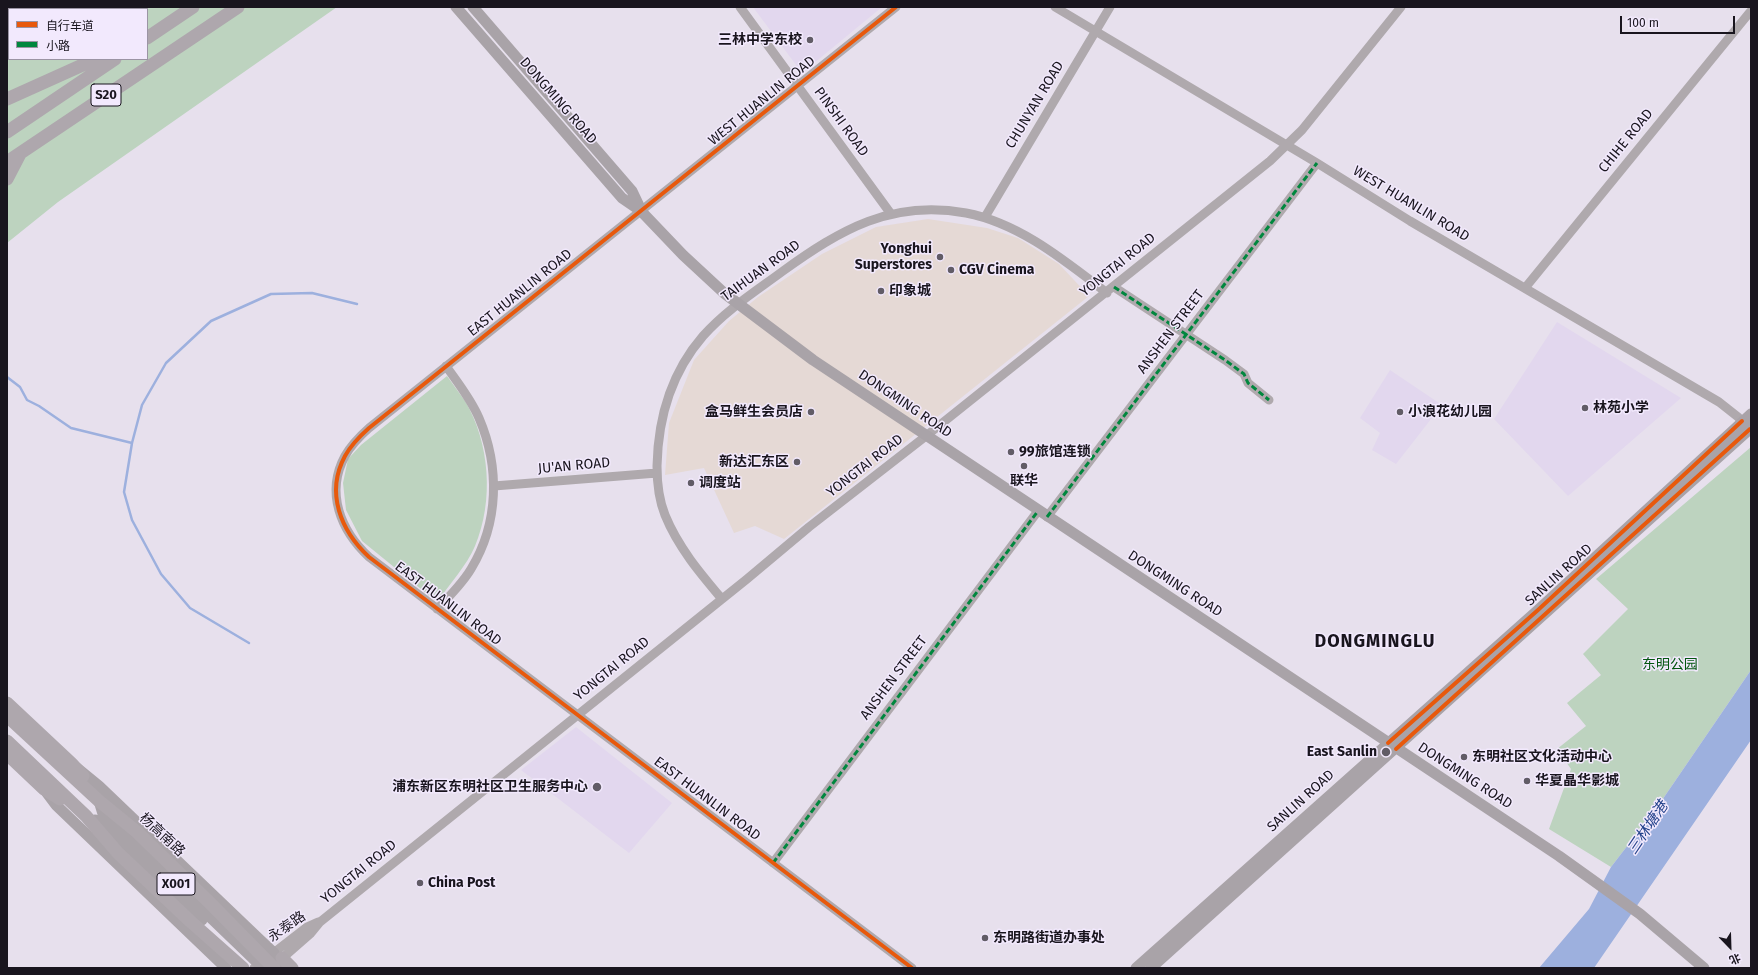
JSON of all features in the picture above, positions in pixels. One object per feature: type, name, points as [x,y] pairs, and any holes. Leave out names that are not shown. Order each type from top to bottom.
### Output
[{"type":"highway","points":[[148,37],[193,7]]},
{"type":"highway","name":"S20","points":[[7,162],[238,7]]},
{"type":"highway","points":[[7,99],[87,63],[113,60]]},
{"type":"highway","name":"S20","points":[[7,132],[113,60]]},
{"type":"highway","points":[[7,179],[20,153]]},
{"type":"highway","points":[[7,703],[140,830]]},
{"type":"highway","name":"杨高南路","points":[[7,716],[99,801],[140,830],[269,964]]},
{"type":"highway","name":"X001","points":[[7,741],[86,816],[118,854],[190,922],[243,968]]},
{"type":"highway","points":[[7,754],[44,789],[59,798],[118,854]]},
{"type":"highway","points":[[269,964],[292,968]]},
{"type":"main road","name":"DONGMING ROAD","points":[[456,7],[622,198],[641,211],[705,276],[738,304],[813,360],[1042,514],[1601,884],[1640,914],[1704,968]]},
{"type":"main road","name":"DONGMING ROAD","points":[[473,7],[632,191],[641,211]]},
{"type":"main road","name":"SANLIN ROAD","points":[[1151,968],[1532,615],[1748,426],[1751,414]]},
{"type":"main road","name":"SANLIN ROAD","points":[[1136,968],[1392,746]]},
{"type":"main road","name":"X001","points":[[44,789],[56,805],[226,967]]},
{"type":"main road","name":"杨高南路","points":[[99,801],[103,814],[269,964]]},
{"type":"main road","name":"X001","points":[[86,816],[97,820],[269,964]]},
{"type":"main road","name":"X001","points":[[140,830],[258,938],[269,964]]},
{"type":"street","name":"PINSHI ROAD","points":[[740,7],[891,214]]},
{"type":"street","name":"WEST HUANLIN ROAD","points":[[641,211],[798,87],[896,7]]},
{"type":"street","name":"WEST HUANLIN ROAD","points":[[1055,7],[1317,163],[1410,221],[1718,402],[1748,426]]},
{"type":"street","name":"CHUNYAN ROAD","points":[[985,217],[1110,7]]},
{"type":"street","name":"YONGTAI ROAD","points":[[320,922],[722,599],[809,527],[1110,290],[1288,146],[1401,7]]},
{"type":"street","name":"CHIHE ROAD","points":[[1525,288],[1750,12]]},
{"type":"street","name":"ANSHEN STREET","points":[[773,863],[1042,514],[1187,334],[1317,163]]},
{"type":"street","name":"TAIHUAN ROAD","points":[[722,599],[688,557],[674,534],[664,512],[659,493],[658,448],[662,415],[669,394],[678,372],[689,355],[721,318],[738,304],[824,243],[849,229],[871,220],[891,214],[920,210],[942,210],[985,217],[1004,225],[1046,248],[1110,290],[1187,334],[1238,369],[1244,374],[1248,383],[1269,400]]},
{"type":"street","name":"EAST HUANLIN ROAD","points":[[641,211],[368,428],[354,441],[344,456],[338,474],[336,490],[337,506],[342,521],[348,534],[369,557],[912,968]]},
{"type":"street","points":[[438,609],[462,581],[477,558],[491,517],[494,486],[490,453],[478,417],[467,396],[446,366]]},
{"type":"street","name":"JU'AN ROAD","points":[[494,486],[658,473]]},
{"type":"street","name":"永泰路","points":[[269,964],[311,933],[320,922]]},
{"type":"shaded area","name":"三林中学东校","points":[[753,7],[882,7],[802,73]]},
{"type":"shaded area","points":[[928,219],[987,228],[1018,238],[1059,264],[1089,296],[784,539],[755,526],[734,533],[704,468],[665,475],[669,423],[694,360],[729,321],[758,297],[822,254],[876,227]]},
{"type":"shaded area","name":"林苑小学","points":[[1557,322],[1681,398],[1568,496],[1494,419]]},
{"type":"shaded area","name":"小浪花幼儿园","points":[[1390,370],[1442,405],[1396,464],[1372,450],[1380,433],[1360,418]]},
{"type":"shaded area","name":"浦东新区东明社区卫生服务中心","points":[[576,727],[672,803],[629,853],[521,770]]},
{"type":"green space","points":[[7,7],[337,7],[58,202],[7,243]]},
{"type":"green space","points":[[447,376],[465,401],[480,435],[484,453],[487,491],[481,529],[472,553],[463,568],[437,602],[362,541],[346,510],[343,483],[348,459],[361,445]]},
{"type":"green space","name":"东明公园","points":[[1751,447],[1751,670],[1658,806],[1611,867],[1549,829],[1571,769],[1557,749],[1586,726],[1567,703],[1601,675],[1583,654],[1628,609],[1596,579]]},
{"type":"water","name":"三林塘港","points":[[1751,670],[1751,740],[1594,968],[1539,968],[1589,909],[1611,867],[1658,806]]},
{"type":"waterway","points":[[249,643],[190,608],[161,574],[132,520],[124,492],[132,443],[142,405],[166,363],[211,321],[271,294],[312,293],[357,304]]},
{"type":"waterway","points":[[7,377],[20,387],[27,400],[39,406],[71,428],[132,443]]},
{"type":"marked path","points":[[1047,517],[1317,163]]},
{"type":"marked path","points":[[1114,287],[1225,360],[1244,374],[1248,383],[1269,400]]},
{"type":"marked path","points":[[773,863],[1038,511]]},
{"type":"cycle path","points":[[896,7],[369,428],[356,441],[345,456],[339,470],[336,484],[336,497],[339,511],[344,523],[359,547],[369,557],[912,968]]},
{"type":"cycle path","points":[[1388,743],[1538,610],[1742,421]]},
{"type":"cycle path","points":[[1396,749],[1750,429]]},
{"type":"place","name":"三林中学东校","points":[[810,40]]},
{"type":"place","name":"Yonghui Superstores","points":[[940,257]]},
{"type":"place","name":"CGV Cinema","points":[[951,270]]},
{"type":"place","name":"印象城","points":[[881,291]]},
{"type":"place","name":"林苑小学","points":[[1585,408]]},
{"type":"place","name":"盒马鲜生会员店","points":[[811,412]]},
{"type":"place","name":"小浪花幼儿园","points":[[1400,412]]},
{"type":"place","name":"99旅馆连锁","points":[[1011,452]]},
{"type":"place","name":"新达汇东区","points":[[797,462]]},
{"type":"place","name":"联华","points":[[1024,466]]},
{"type":"place","name":"调度站","points":[[691,483]]},
{"type":"place","name":"East Sanlin","points":[[1386,752]]},
{"type":"place","name":"东明社区文化活动中心","points":[[1464,757]]},
{"type":"place","name":"华夏晶华影城","points":[[1527,781]]},
{"type":"place","name":"浦东新区东明社区卫生服务中心","points":[[597,787]]},
{"type":"place","name":"China Post","points":[[420,883]]},
{"type":"place","name":"东明路街道办事处","points":[[985,938]]},
{"type":"district","name":"DONGMINGLU","points":[[1375,642]]}]
